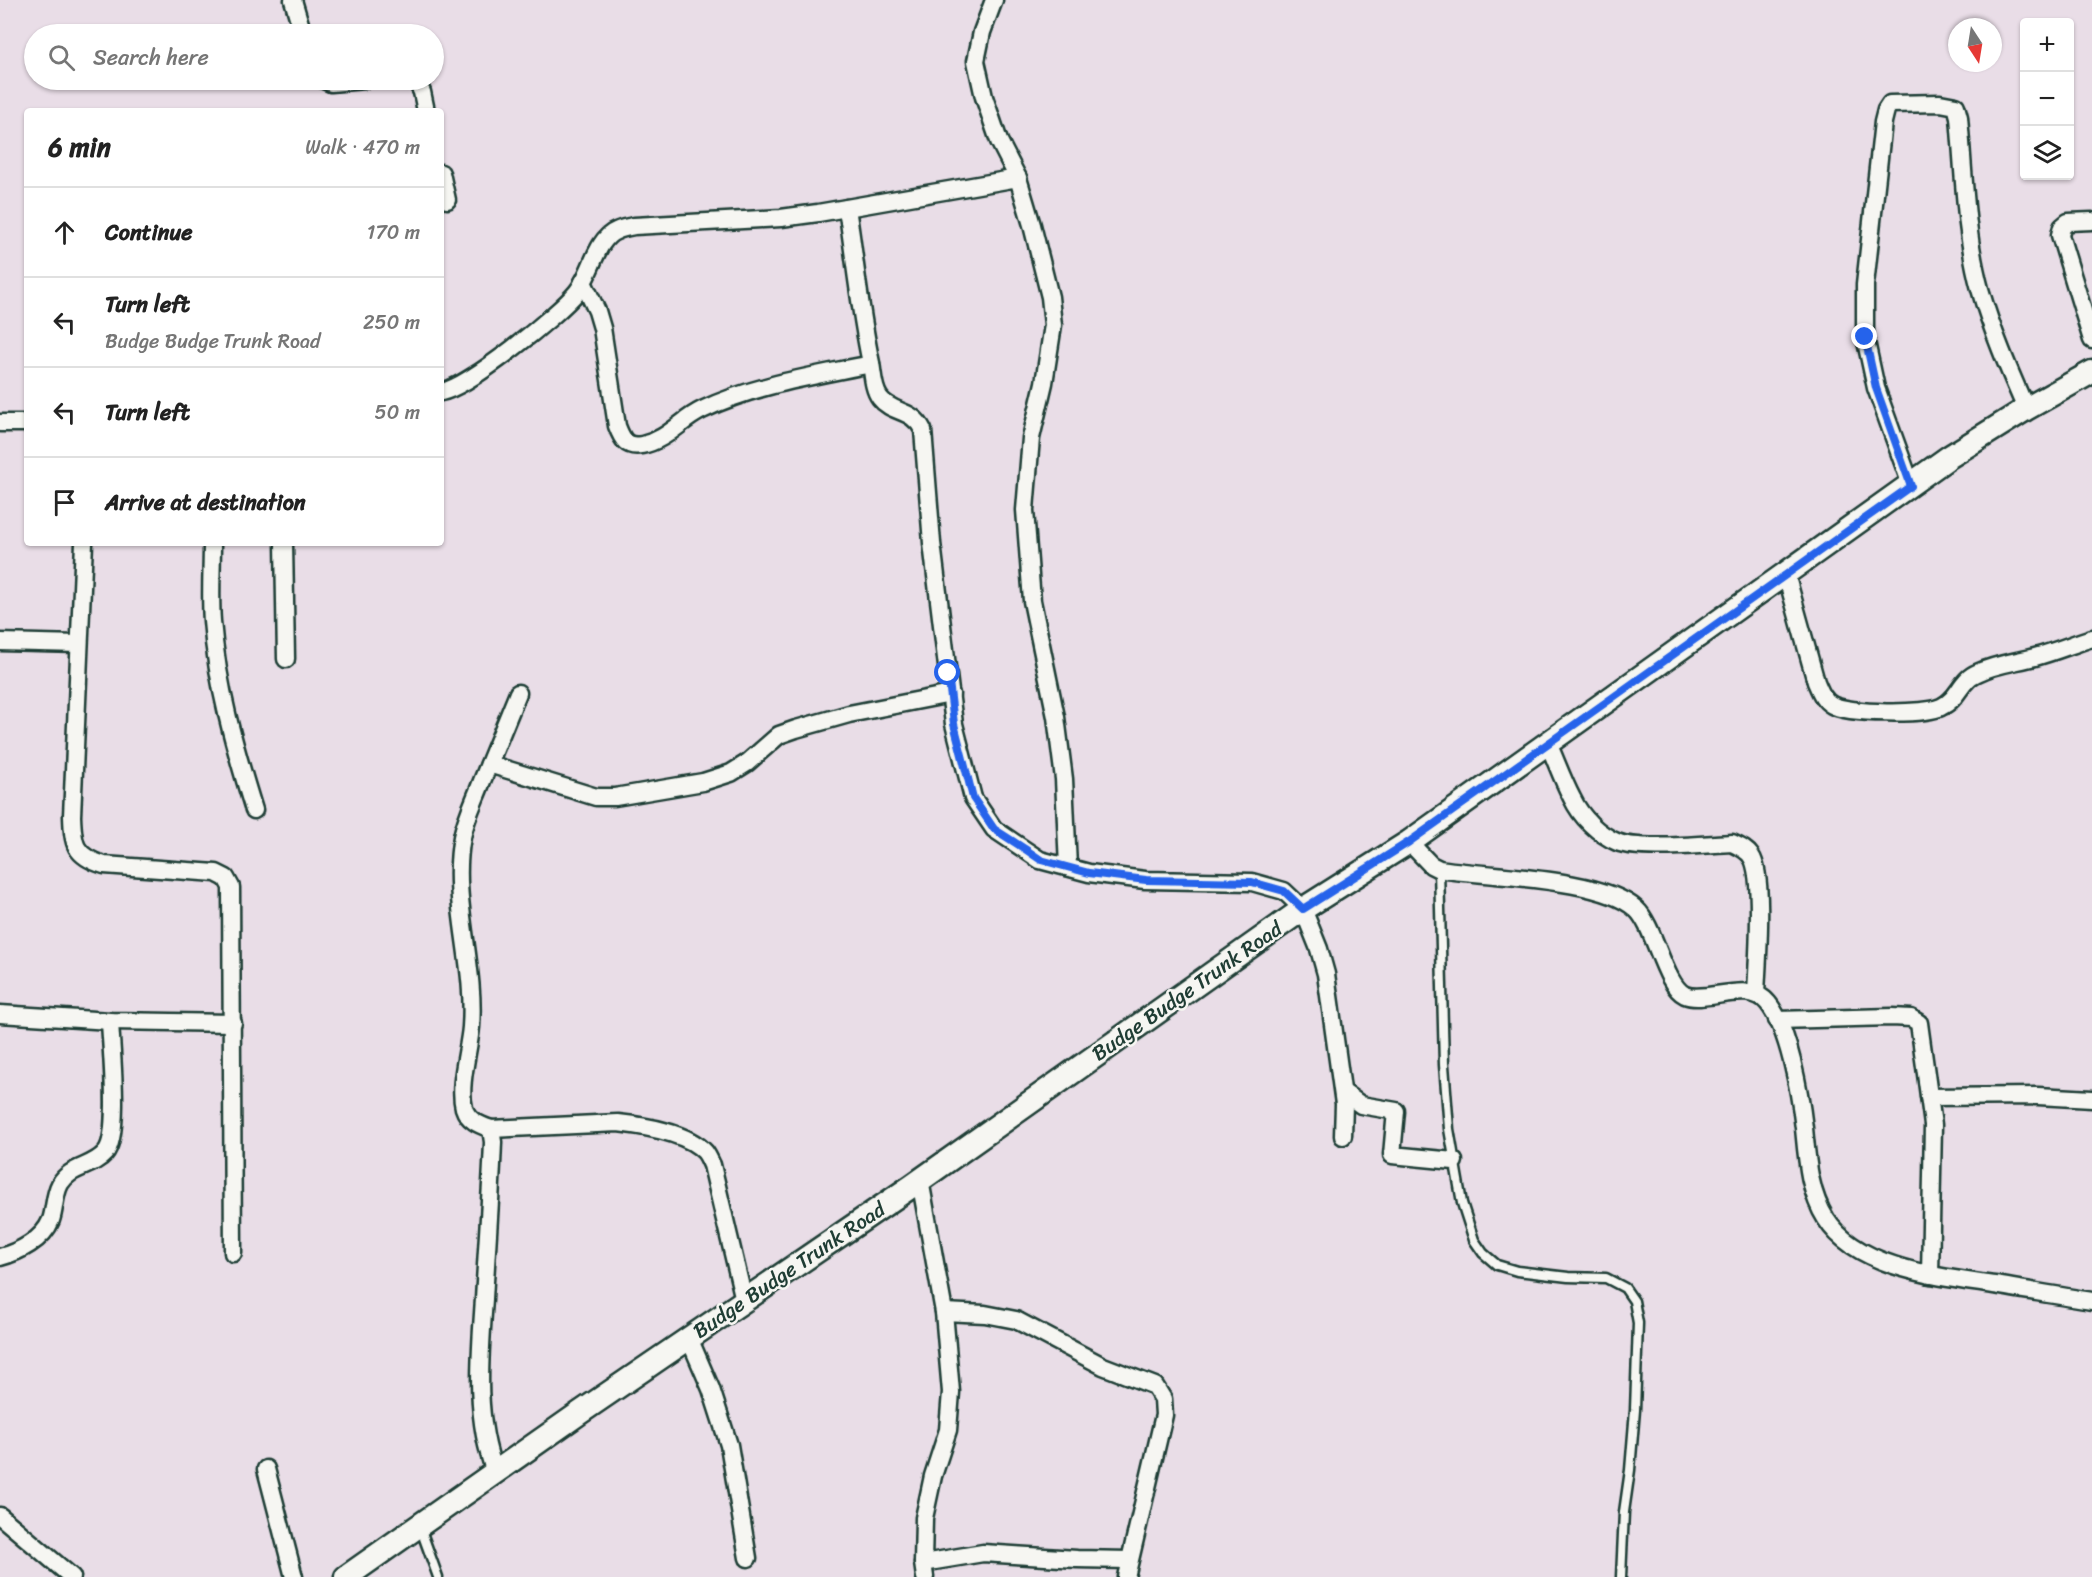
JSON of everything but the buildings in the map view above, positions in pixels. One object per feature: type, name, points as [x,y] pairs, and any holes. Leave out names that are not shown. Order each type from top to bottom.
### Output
[{"type":"main road","name":"Budge Budge Trunk Road","points":[[346,1577],[920,1180],[1303,909],[1409,842],[1949,457],[2026,409],[2092,372]]},
{"type":"street","points":[[293,0],[300,24]]},
{"type":"street","points":[[994,0],[982,32],[976,61],[984,97],[999,141],[1018,178],[1050,297],[1053,326],[1044,383],[1031,438],[1025,510],[1032,601],[1056,717],[1064,779],[1068,867]]},
{"type":"street","points":[[421,90],[425,108]]},
{"type":"street","points":[[1911,486],[1876,388],[1865,337],[1865,285],[1883,122],[1890,104],[1940,103],[1956,106],[1971,243],[1980,288],[1990,322],[2026,409]]},
{"type":"street","points":[[444,391],[466,381],[512,349],[568,302],[584,282],[604,241],[615,231],[634,226],[781,218],[1018,178]]},
{"type":"street","points":[[444,186],[447,200]]},
{"type":"street","points":[[847,208],[876,390],[881,400],[889,406],[918,419],[923,430],[932,543],[954,724],[973,798],[994,829],[1041,860],[1089,873],[1146,880],[1252,882],[1284,891],[1303,909],[1326,974],[1343,1092],[1343,1136]]},
{"type":"street","points":[[2092,221],[2068,222],[2062,227],[2060,235],[2092,340]]},
{"type":"street","points":[[584,282],[597,311],[617,426],[622,440],[628,445],[641,445],[660,439],[700,411],[759,388],[871,364]]},
{"type":"street","points":[[0,423],[24,423]]},
{"type":"street","points":[[84,546],[72,816],[73,839],[79,852],[90,861],[104,865],[216,873],[226,878],[231,887],[233,1253]]},
{"type":"street","points":[[212,546],[212,619],[215,645],[231,737],[254,810]]},
{"type":"street","points":[[284,546],[286,659]]},
{"type":"street","points":[[1786,574],[1816,682],[1823,697],[1832,705],[1846,710],[1865,712],[1939,709],[1956,696],[1964,681],[1975,673],[2035,657],[2092,638]]},
{"type":"street","points":[[0,642],[79,644]]},
{"type":"street","points":[[518,693],[467,819],[459,859],[458,881],[470,970],[471,998],[471,1026],[462,1097],[465,1111],[474,1122],[491,1129],[618,1123],[649,1128],[691,1141],[706,1153],[712,1165],[744,1300]]},
{"type":"street","points":[[489,764],[596,797],[615,797],[703,782],[731,773],[747,763],[778,735],[796,729],[849,714],[951,694]]},
{"type":"street","points":[[1548,743],[1572,800],[1587,820],[1602,834],[1620,843],[1643,846],[1732,843],[1745,849],[1753,858],[1758,880],[1756,994]]},
{"type":"street","points":[[1409,842],[1431,865],[1439,869],[1576,885],[1616,897],[1637,909],[1675,985],[1685,995],[1756,994],[1767,1002],[1782,1030],[1793,1068],[1801,1107],[1807,1160],[1815,1195],[1827,1221],[1847,1243],[1884,1262],[1930,1275],[2092,1301]]},
{"type":"street","points":[[0,1014],[110,1021],[233,1023]]},
{"type":"street","points":[[1777,1020],[1911,1018],[1919,1023],[1933,1148],[1930,1275]]},
{"type":"street","points":[[0,1257],[40,1237],[51,1221],[59,1185],[70,1172],[91,1163],[104,1154],[111,1144],[114,1126],[110,1021]]},
{"type":"street","points":[[1343,1092],[1361,1105],[1396,1111],[1392,1155],[1454,1161]]},
{"type":"street","points":[[1929,1097],[2038,1096],[2092,1099]]},
{"type":"street","points":[[491,1129],[492,1179],[479,1374],[487,1451],[495,1472]]},
{"type":"street","points":[[920,1180],[944,1312],[951,1392],[948,1430],[933,1476],[924,1518],[924,1570],[983,1553],[1129,1560]]},
{"type":"street","points":[[944,1312],[986,1314],[1016,1320],[1102,1366],[1155,1386],[1163,1399],[1164,1415],[1125,1577]]},
{"type":"street","points":[[689,1338],[711,1389],[729,1444],[748,1558]]},
{"type":"street","points":[[266,1469],[294,1577]]},
{"type":"street","points":[[0,1516],[72,1577]]},
{"type":"lane","points":[[1439,869],[1444,1065],[1449,1129],[1462,1203],[1474,1240],[1483,1254],[1497,1265],[1517,1271],[1568,1277],[1606,1278],[1625,1288],[1634,1301],[1638,1323],[1635,1410],[1624,1512],[1621,1577]]},
{"type":"lane","points":[[419,1526],[438,1577]]},
{"type":"route","points":[[948,673],[954,724],[973,798],[994,829],[1041,860],[1089,873],[1146,880],[1252,882],[1284,891],[1303,909],[1409,842],[1911,486],[1876,388],[1865,337]]}]
